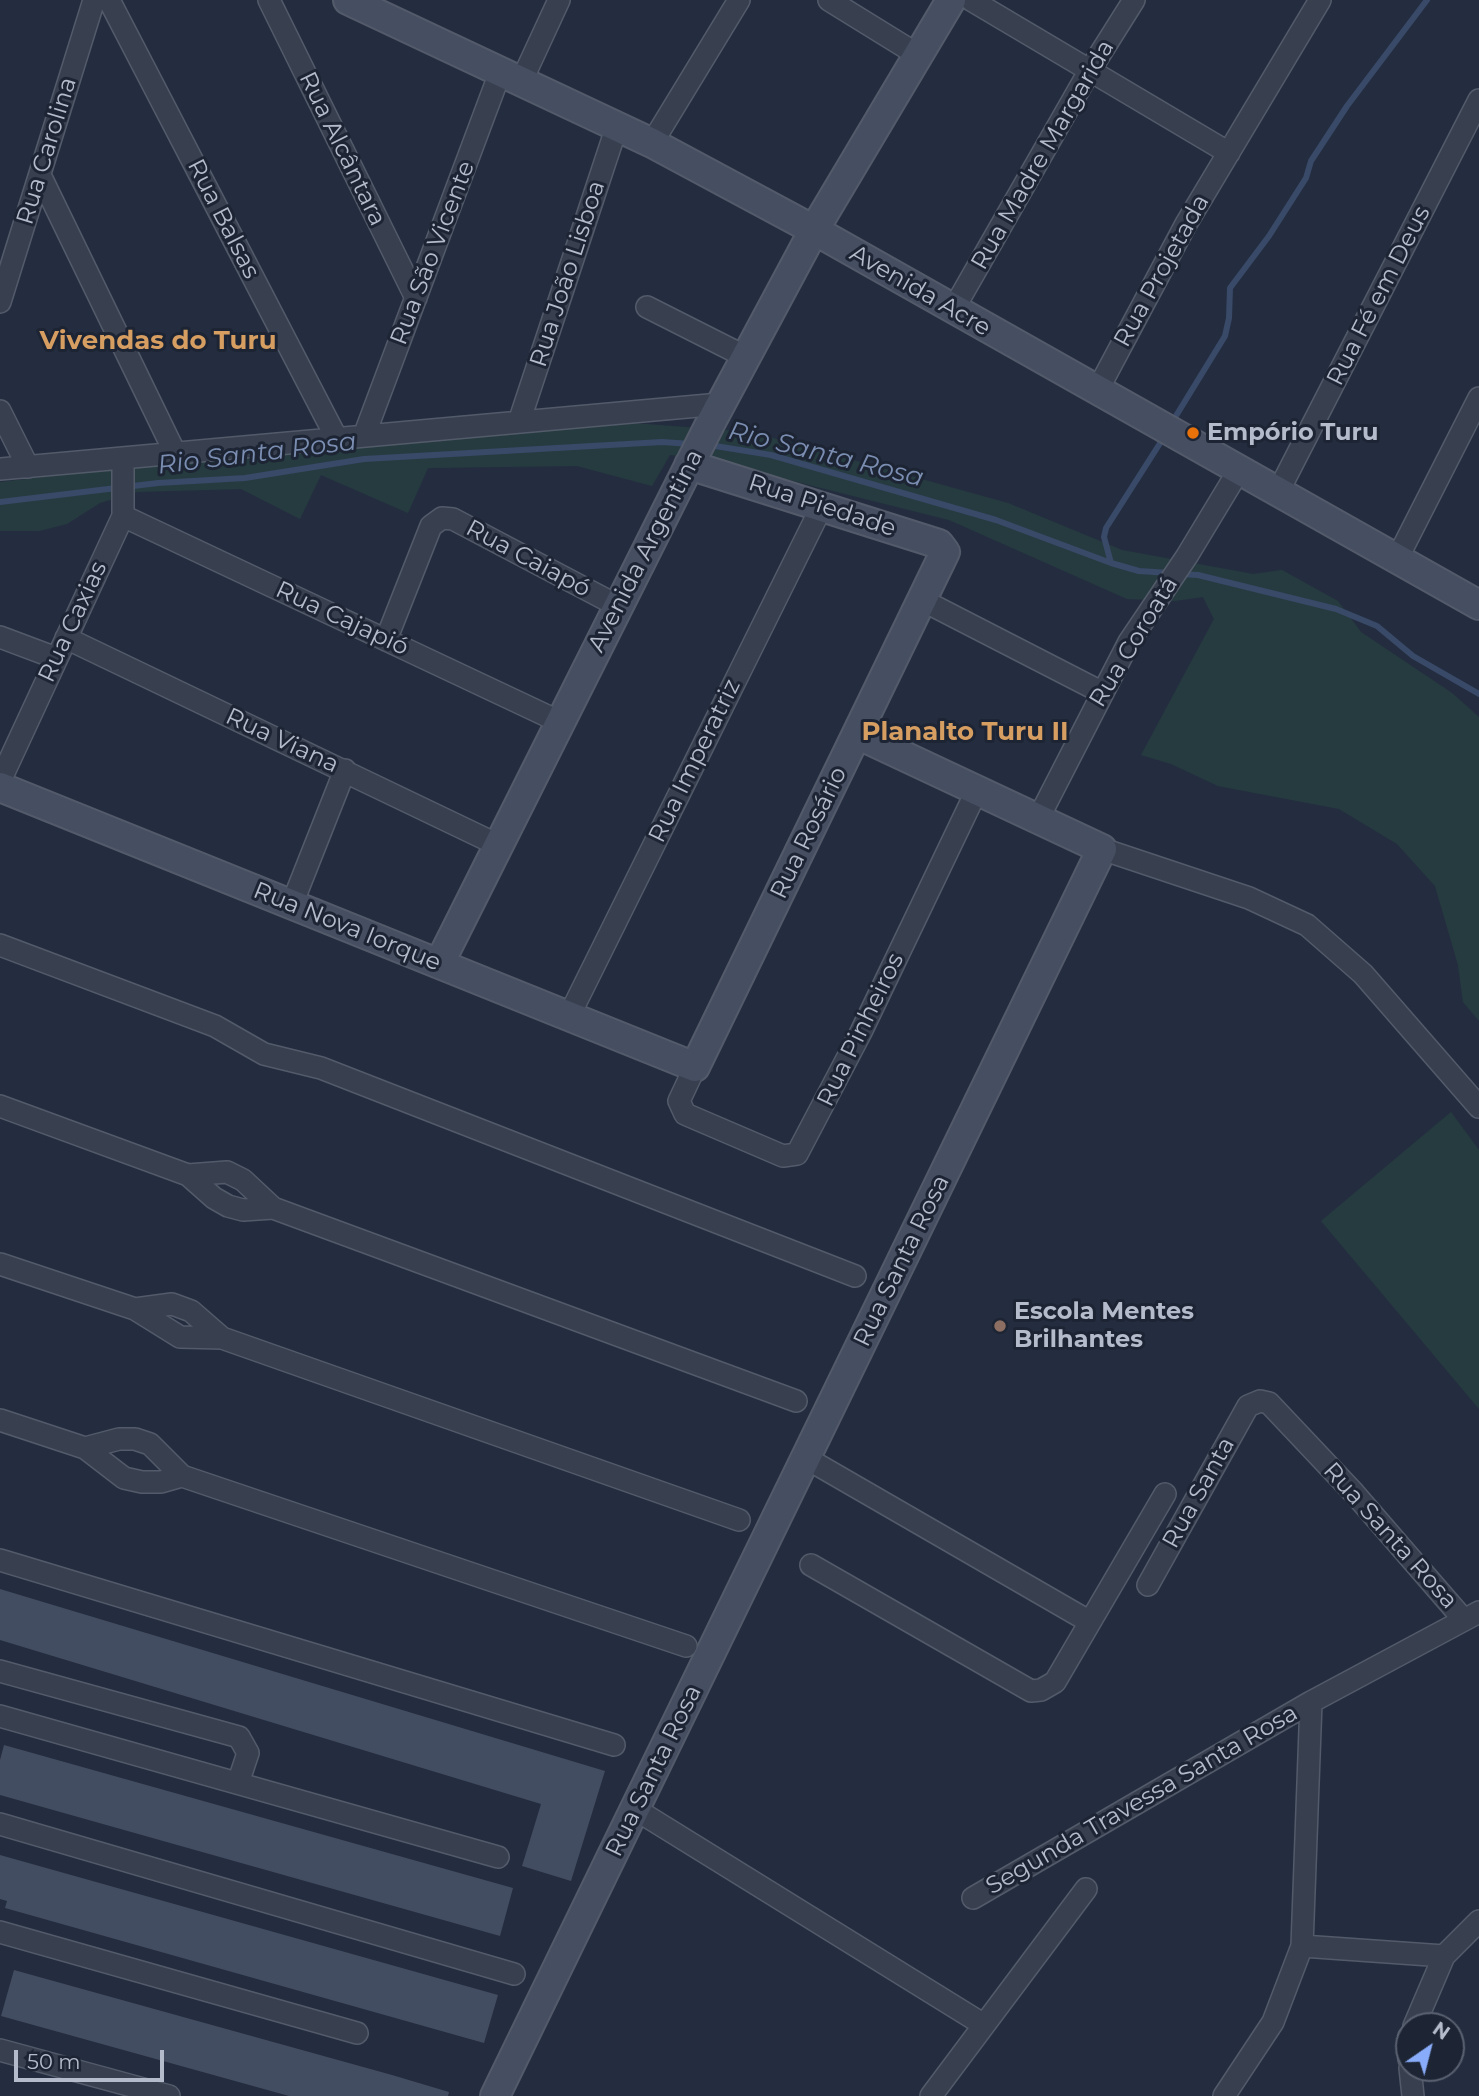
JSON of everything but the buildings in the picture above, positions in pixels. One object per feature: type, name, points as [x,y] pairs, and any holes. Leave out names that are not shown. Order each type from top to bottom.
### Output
[{"type":"street","name":"Rua Carolina","points":[[0,302],[94,0]]},
{"type":"street","name":"Rua Balsas","points":[[108,0],[337,439]]},
{"type":"street","name":"Rua Alcântara","points":[[268,0],[416,298]]},
{"type":"street","name":"Avenida Acre","points":[[348,0],[652,143],[814,230],[1479,605]]},
{"type":"street","name":"Rua São Vicente","points":[[364,436],[416,298],[512,75],[559,0]]},
{"type":"street","points":[[652,143],[739,0]]},
{"type":"street","points":[[829,0],[918,55]]},
{"type":"street","name":"Avenida Argentina","points":[[439,964],[690,461],[814,230],[951,0]]},
{"type":"street","points":[[971,0],[1228,153]]},
{"type":"street","name":"Rua Madre Margarida","points":[[953,310],[1090,70],[1134,0]]},
{"type":"street","name":"Rua Projetada","points":[[1097,391],[1186,224],[1320,0]]},
{"type":"street","name":"Rua Fé em Deus","points":[[1278,492],[1479,100]]},
{"type":"street","name":"Rua João Lisboa","points":[[519,422],[617,127]]},
{"type":"street","points":[[40,175],[175,453]]},
{"type":"street","points":[[646,307],[746,357]]},
{"type":"street","points":[[1397,559],[1479,398]]},
{"type":"street","points":[[0,411],[28,467]]},
{"type":"street","points":[[0,469],[124,463],[175,453],[519,422],[715,414]]},
{"type":"street","name":"Rua Piedade","points":[[690,461],[939,544],[944,552],[943,558]]},
{"type":"street","name":"Rua Caxias","points":[[0,781],[124,512],[124,463]]},
{"type":"street","name":"Rua Coroatá","points":[[1038,819],[1101,692],[1239,470]]},
{"type":"street","name":"Rua Imperatriz","points":[[569,1016],[822,506]]},
{"type":"street","name":"Rua Cajapió","points":[[124,512],[560,722]]},
{"type":"street","name":"Rua Caiapó","points":[[386,640],[436,520],[453,519],[618,606]]},
{"type":"street","name":"Rua Rosário","points":[[681,1109],[679,1101],[695,1067],[943,558]]},
{"type":"street","points":[[922,600],[1101,692]]},
{"type":"street","points":[[0,637],[56,658]]},
{"type":"street","name":"Rua Viana","points":[[66,638],[498,845]]},
{"type":"street","points":[[857,734],[1102,849],[1249,898],[1307,925],[1363,974],[1479,1108]]},
{"type":"street","points":[[292,904],[345,770]]},
{"type":"street","name":"Rua Nova Iorque","points":[[0,787],[695,1067]]},
{"type":"street","name":"Rua Pinheiros","points":[[681,1109],[685,1114],[783,1156],[797,1154],[855,1043],[976,789]]},
{"type":"street","name":"Rua Santa Rosa","points":[[495,2096],[1102,849]]},
{"type":"street","points":[[0,945],[215,1026],[264,1054],[321,1068],[855,1276]]},
{"type":"street","points":[[0,1106],[188,1175],[214,1198],[228,1206],[243,1210],[273,1208]]},
{"type":"street","points":[[188,1175],[227,1172],[243,1180],[273,1208],[796,1401]]},
{"type":"street","points":[[0,1264],[135,1309],[172,1304],[191,1311],[222,1338],[739,1520]]},
{"type":"street","name":"Rua Santa Rosa","points":[[1253,1401],[1269,1404],[1472,1616]]},
{"type":"street","name":"Rua Santa","points":[[1148,1585],[1253,1401]]},
{"type":"street","points":[[0,1420],[85,1448],[124,1478],[161,1482],[182,1476]]},
{"type":"street","points":[[85,1448],[119,1439],[135,1439],[150,1444],[182,1476],[686,1646]]},
{"type":"street","points":[[806,1458],[1090,1622]]},
{"type":"street","points":[[811,1564],[1031,1691],[1048,1687],[1055,1682],[1165,1494]]},
{"type":"street","points":[[0,1560],[614,1745]]},
{"type":"street","name":"Segunda Travessa Santa Rosa","points":[[973,1898],[1311,1702],[1472,1616]]},
{"type":"street","points":[[0,1671],[239,1737],[248,1753],[238,1783]]},
{"type":"street","name":"Segunda Travessa Santa Rosa","points":[[1224,2096],[1273,2022],[1302,1946],[1311,1702]]},
{"type":"street","points":[[0,1716],[498,1857]]},
{"type":"street","points":[[635,1809],[984,2025]]},
{"type":"street","points":[[0,1824],[514,1974]]},
{"type":"street","points":[[931,2096],[1086,1889]]},
{"type":"street","points":[[1420,2012],[1444,1956],[1479,1921]]},
{"type":"street","points":[[0,1932],[357,2033]]},
{"type":"street","points":[[1302,1946],[1444,1956]]},
{"type":"street","points":[[0,2050],[169,2096]]},
{"type":"green space","points":[[633,423],[752,432],[1008,503],[1122,550],[1253,574],[1282,570],[1338,601],[1361,632],[1452,693],[1479,717],[1479,1021],[1463,1002],[1458,965],[1435,886],[1397,844],[1339,809],[1218,786],[1171,764],[1141,755],[1214,619],[1203,597],[1175,601],[1127,599],[949,520],[705,459],[670,455],[652,486],[577,466],[428,468],[408,513],[321,475],[300,519],[241,489],[137,492],[100,503],[67,524],[39,531],[0,531],[0,482],[103,470]]},
{"type":"green space","points":[[1451,1112],[1479,1150],[1479,1409],[1321,1221]]},
{"type":"waterway","points":[[1171,424],[1225,336],[1229,318],[1230,288],[1269,236],[1306,178],[1311,161],[1347,106],[1427,0]]},
{"type":"waterway","points":[[1111,563],[1104,537],[1106,528],[1164,437]]},
{"type":"waterway","name":"Rio Santa Rosa","points":[[0,502],[158,483],[245,478],[364,459],[662,442],[691,444]]},
{"type":"waterway","name":"Rio Santa Rosa","points":[[709,445],[771,455],[996,520],[1111,563],[1139,571],[1169,573]]},
{"type":"waterway","name":"Rio Santa Rosa","points":[[1180,574],[1198,575],[1336,609],[1377,626],[1413,656],[1479,694]]},
{"type":"place","name":"Empório Turu","points":[[1193,433]]},
{"type":"place","name":"Escola Mentes Brilhantes","points":[[1000,1326]]},
{"type":"district","name":"Vivendas do Turu","points":[[158,341]]},
{"type":"district","name":"Planalto Turu II","points":[[965,732]]}]
